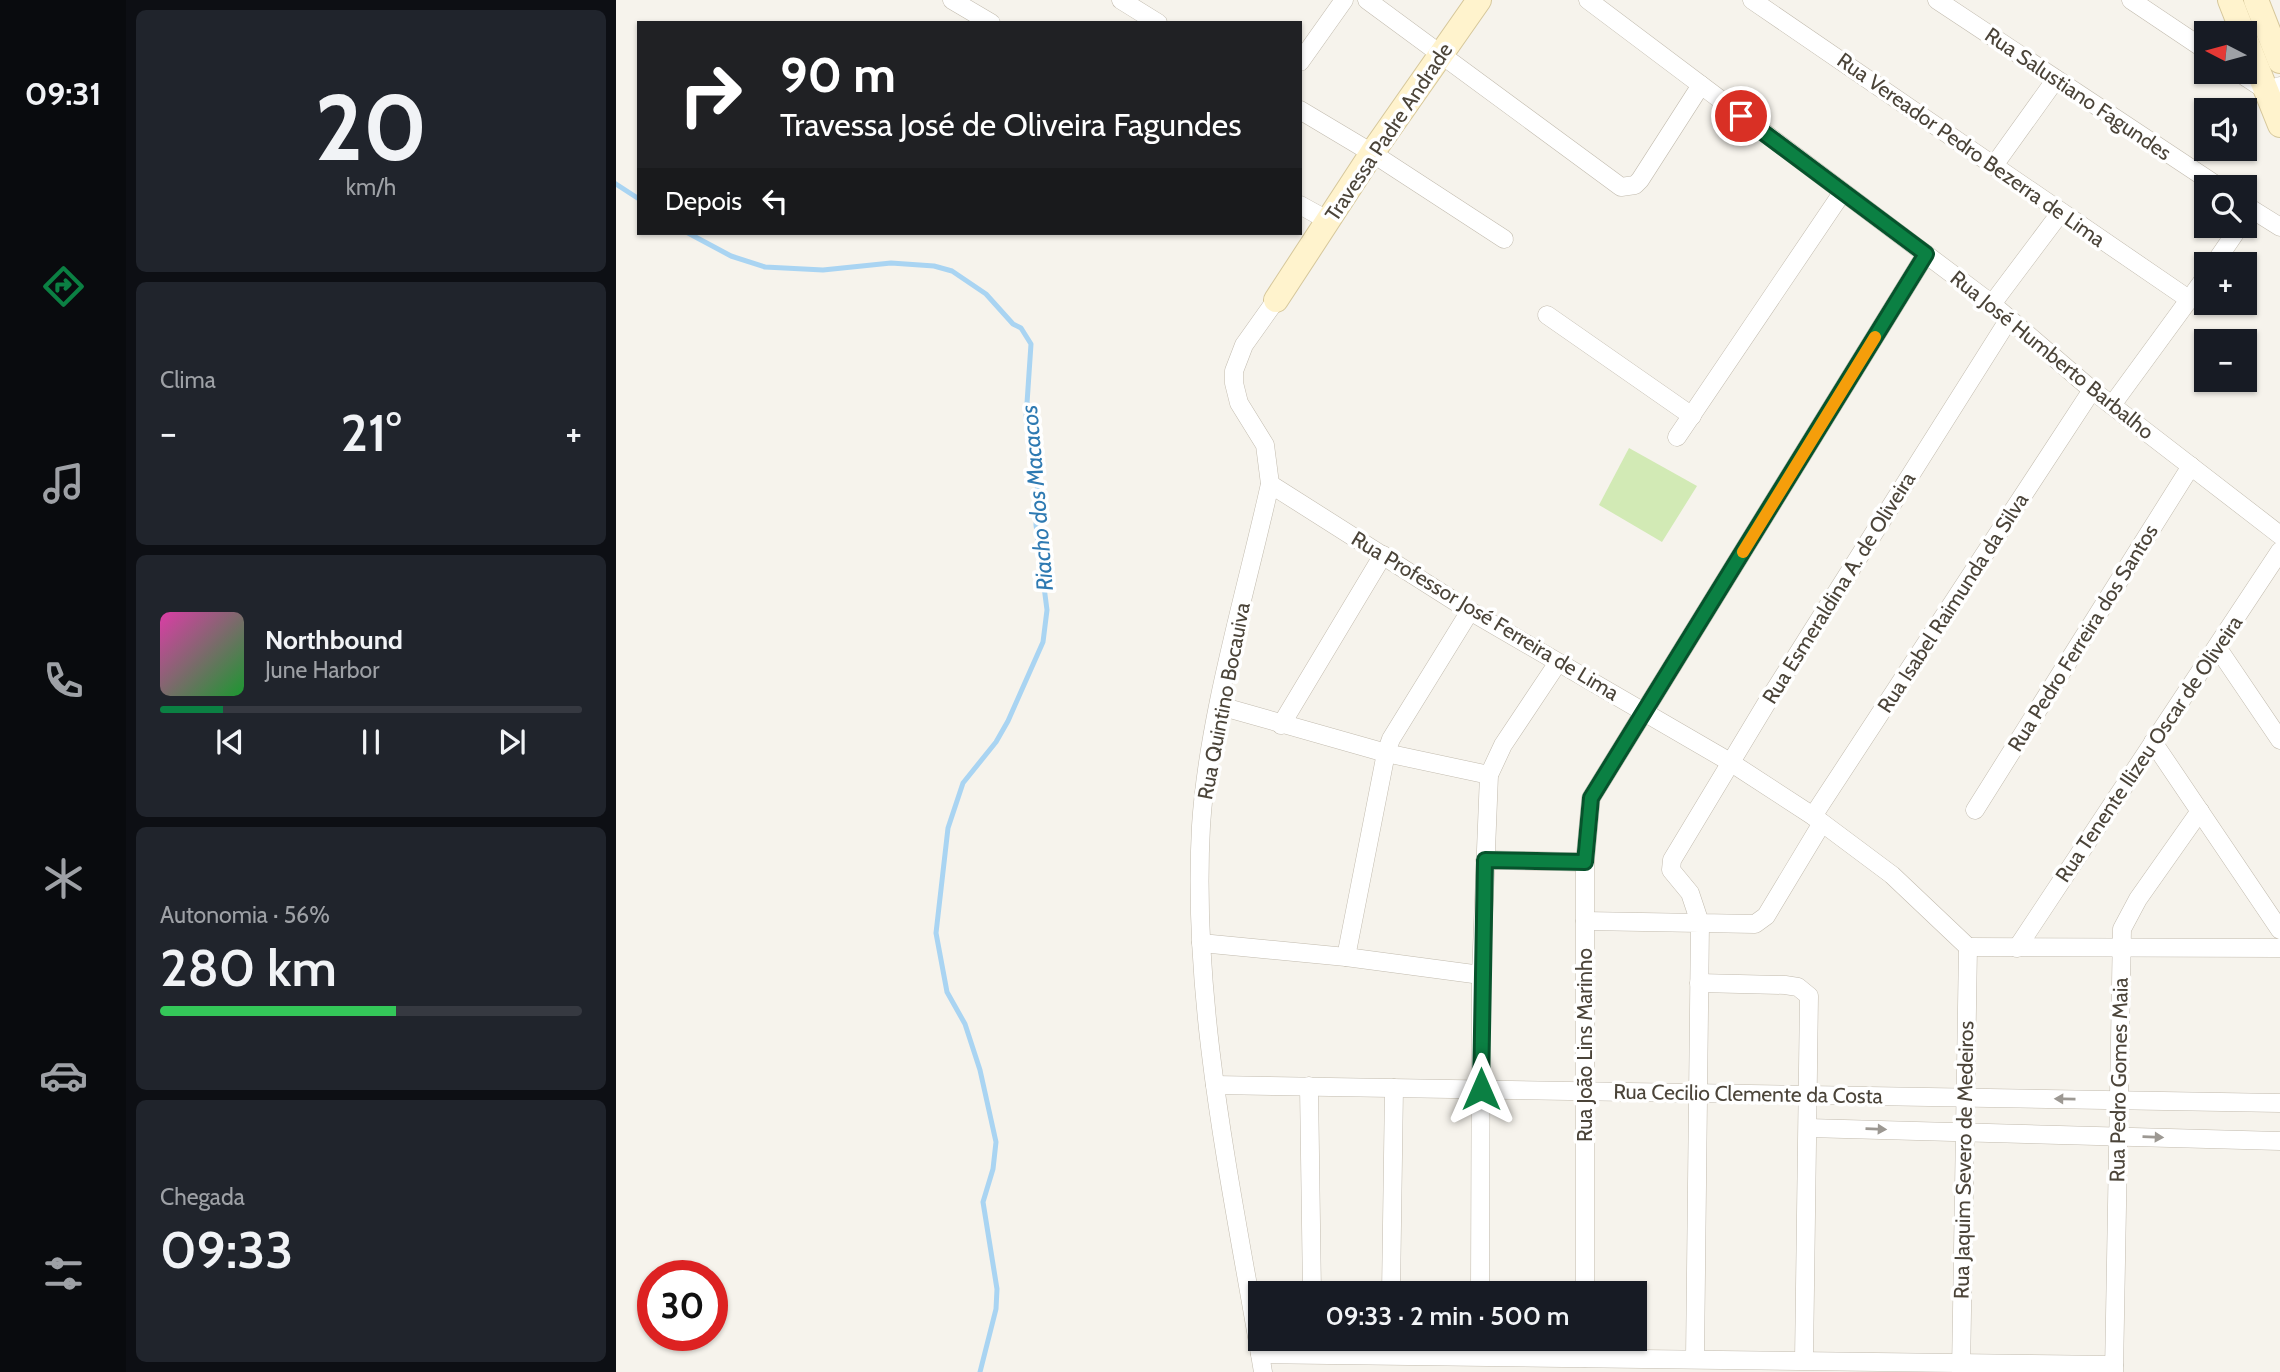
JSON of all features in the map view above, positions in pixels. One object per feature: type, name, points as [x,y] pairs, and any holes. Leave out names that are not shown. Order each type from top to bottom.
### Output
[{"type":"street","points":[[952,0],[977,6],[989,21]]},
{"type":"street","points":[[1121,0],[1155,21]]},
{"type":"street","points":[[1302,59],[1344,0]]},
{"type":"street","points":[[1367,0],[1621,187],[1635,185],[1701,85]]},
{"type":"street","name":"Travessa Padre Andrade","points":[[1276,300],[1479,0]]},
{"type":"street","name":"Rua José Humberto Barbalho","points":[[1588,0],[1992,304],[2092,390],[2280,535]]},
{"type":"street","name":"Rua Vereador Pedro Bezerra de Lima","points":[[1752,0],[2190,300]]},
{"type":"street","name":"Rua Salustiano Fagundes","points":[[1937,0],[2201,175]]},
{"type":"street","points":[[2131,0],[2194,42]]},
{"type":"street","points":[[2230,0],[2238,21]]},
{"type":"street","points":[[2256,0],[2280,61]]},
{"type":"street","points":[[2258,61],[2273,88],[2280,125]]},
{"type":"street","points":[[1995,164],[2056,79]]},
{"type":"street","points":[[1302,111],[1373,153],[1504,239]]},
{"type":"street","points":[[1677,437],[1842,193]]},
{"type":"street","points":[[1302,206],[1329,221]]},
{"type":"street","points":[[1992,304],[2061,212]]},
{"type":"street","points":[[2257,216],[2280,227]]},
{"type":"street","points":[[1644,712],[1926,254]]},
{"type":"street","points":[[2112,405],[2194,294]]},
{"type":"street","name":"Rua Quintino Bocauiva","points":[[1263,1372],[1215,1085],[1201,943],[1201,824],[1207,770],[1270,484],[1265,445],[1239,403],[1234,371],[1244,345],[1276,300]]},
{"type":"street","points":[[1547,315],[1692,416]]},
{"type":"street","name":"Rua Esmeraldina A. de Oliveira","points":[[1700,923],[1690,893],[1671,870],[1672,860],[1730,762],[2009,319]]},
{"type":"street","name":"Rua Isabel Raimunda da Silva","points":[[1585,921],[1755,924],[1766,916],[1818,820],[2092,390]]},
{"type":"street","name":"Rua Pedro Ferreira dos Santos","points":[[1975,810],[2191,466]]},
{"type":"street","name":"Rua Professor José Ferreira de Lima","points":[[1270,484],[1470,611],[1557,664],[1730,762],[1818,820],[1892,875],[1968,947]]},
{"type":"street","name":"Rua Tenente Ilizeu Oscar de Oliveira","points":[[2017,948],[2280,551]]},
{"type":"street","points":[[1281,725],[1383,555]]},
{"type":"street","points":[[1346,957],[1391,739],[1470,611]]},
{"type":"street","points":[[2217,647],[2274,720],[2280,740]]},
{"type":"street","points":[[1480,1281],[1482,975],[1489,775],[1503,745],[1557,664]]},
{"type":"street","points":[[1220,706],[1386,753],[1489,775]]},
{"type":"street","name":"Rua João Lins Marinho","points":[[1585,1281],[1585,862],[1591,798],[1644,712]]},
{"type":"street","points":[[2153,742],[2280,930]]},
{"type":"street","name":"Rua Pedro Gomes Maia","points":[[2114,1368],[2122,929],[2131,910],[2200,811]]},
{"type":"street","points":[[1485,860],[1585,862]]},
{"type":"street","points":[[1695,1359],[1700,923]]},
{"type":"street","points":[[1201,943],[1346,957],[1482,975]]},
{"type":"street","points":[[1968,947],[2280,948]]},
{"type":"street","name":"Rua Jaquim Severo de Medeiros","points":[[1961,1367],[1968,947]]},
{"type":"street","points":[[1699,984],[1786,985],[1805,991],[1810,1005],[1804,1360]]},
{"type":"street","name":"Rua Cecilio Clemente da Costa","points":[[1215,1085],[2280,1103]]},
{"type":"street","points":[[1309,1086],[1312,1281]]},
{"type":"street","points":[[1391,1281],[1394,1088]]},
{"type":"street","name":"Rua Cecilio Clemente da Costa","points":[[1808,1128],[2280,1141]]},
{"type":"street","points":[[1260,1354],[1283,1351]]},
{"type":"street","points":[[1512,1351],[1585,1358],[1804,1360],[1961,1367],[2114,1368]]},
{"type":"street","points":[[1585,1351],[1585,1358]]},
{"type":"green space","points":[[1629,448],[1697,486],[1662,542],[1599,505]]},
{"type":"waterway","name":"Riacho dos Macacos","points":[[616,184],[637,198]]},
{"type":"waterway","name":"Riacho dos Macacos","points":[[692,235],[731,256],[765,267],[823,270],[891,263],[934,266],[952,271],[986,294],[1013,324],[1021,328],[1031,344],[1026,418],[1038,470],[1036,525],[1047,610],[1043,642],[1008,721],[996,742],[963,783],[948,828],[936,933],[947,992],[965,1024],[980,1070],[996,1142],[993,1169],[983,1202],[997,1289],[996,1309],[980,1372]]},
{"type":"slow traffic","points":[[1743,552],[1875,337]]},
{"type":"route","points":[[1481,1089],[1485,860],[1585,862],[1588,806],[1591,798],[1926,254],[1741,116]]}]
